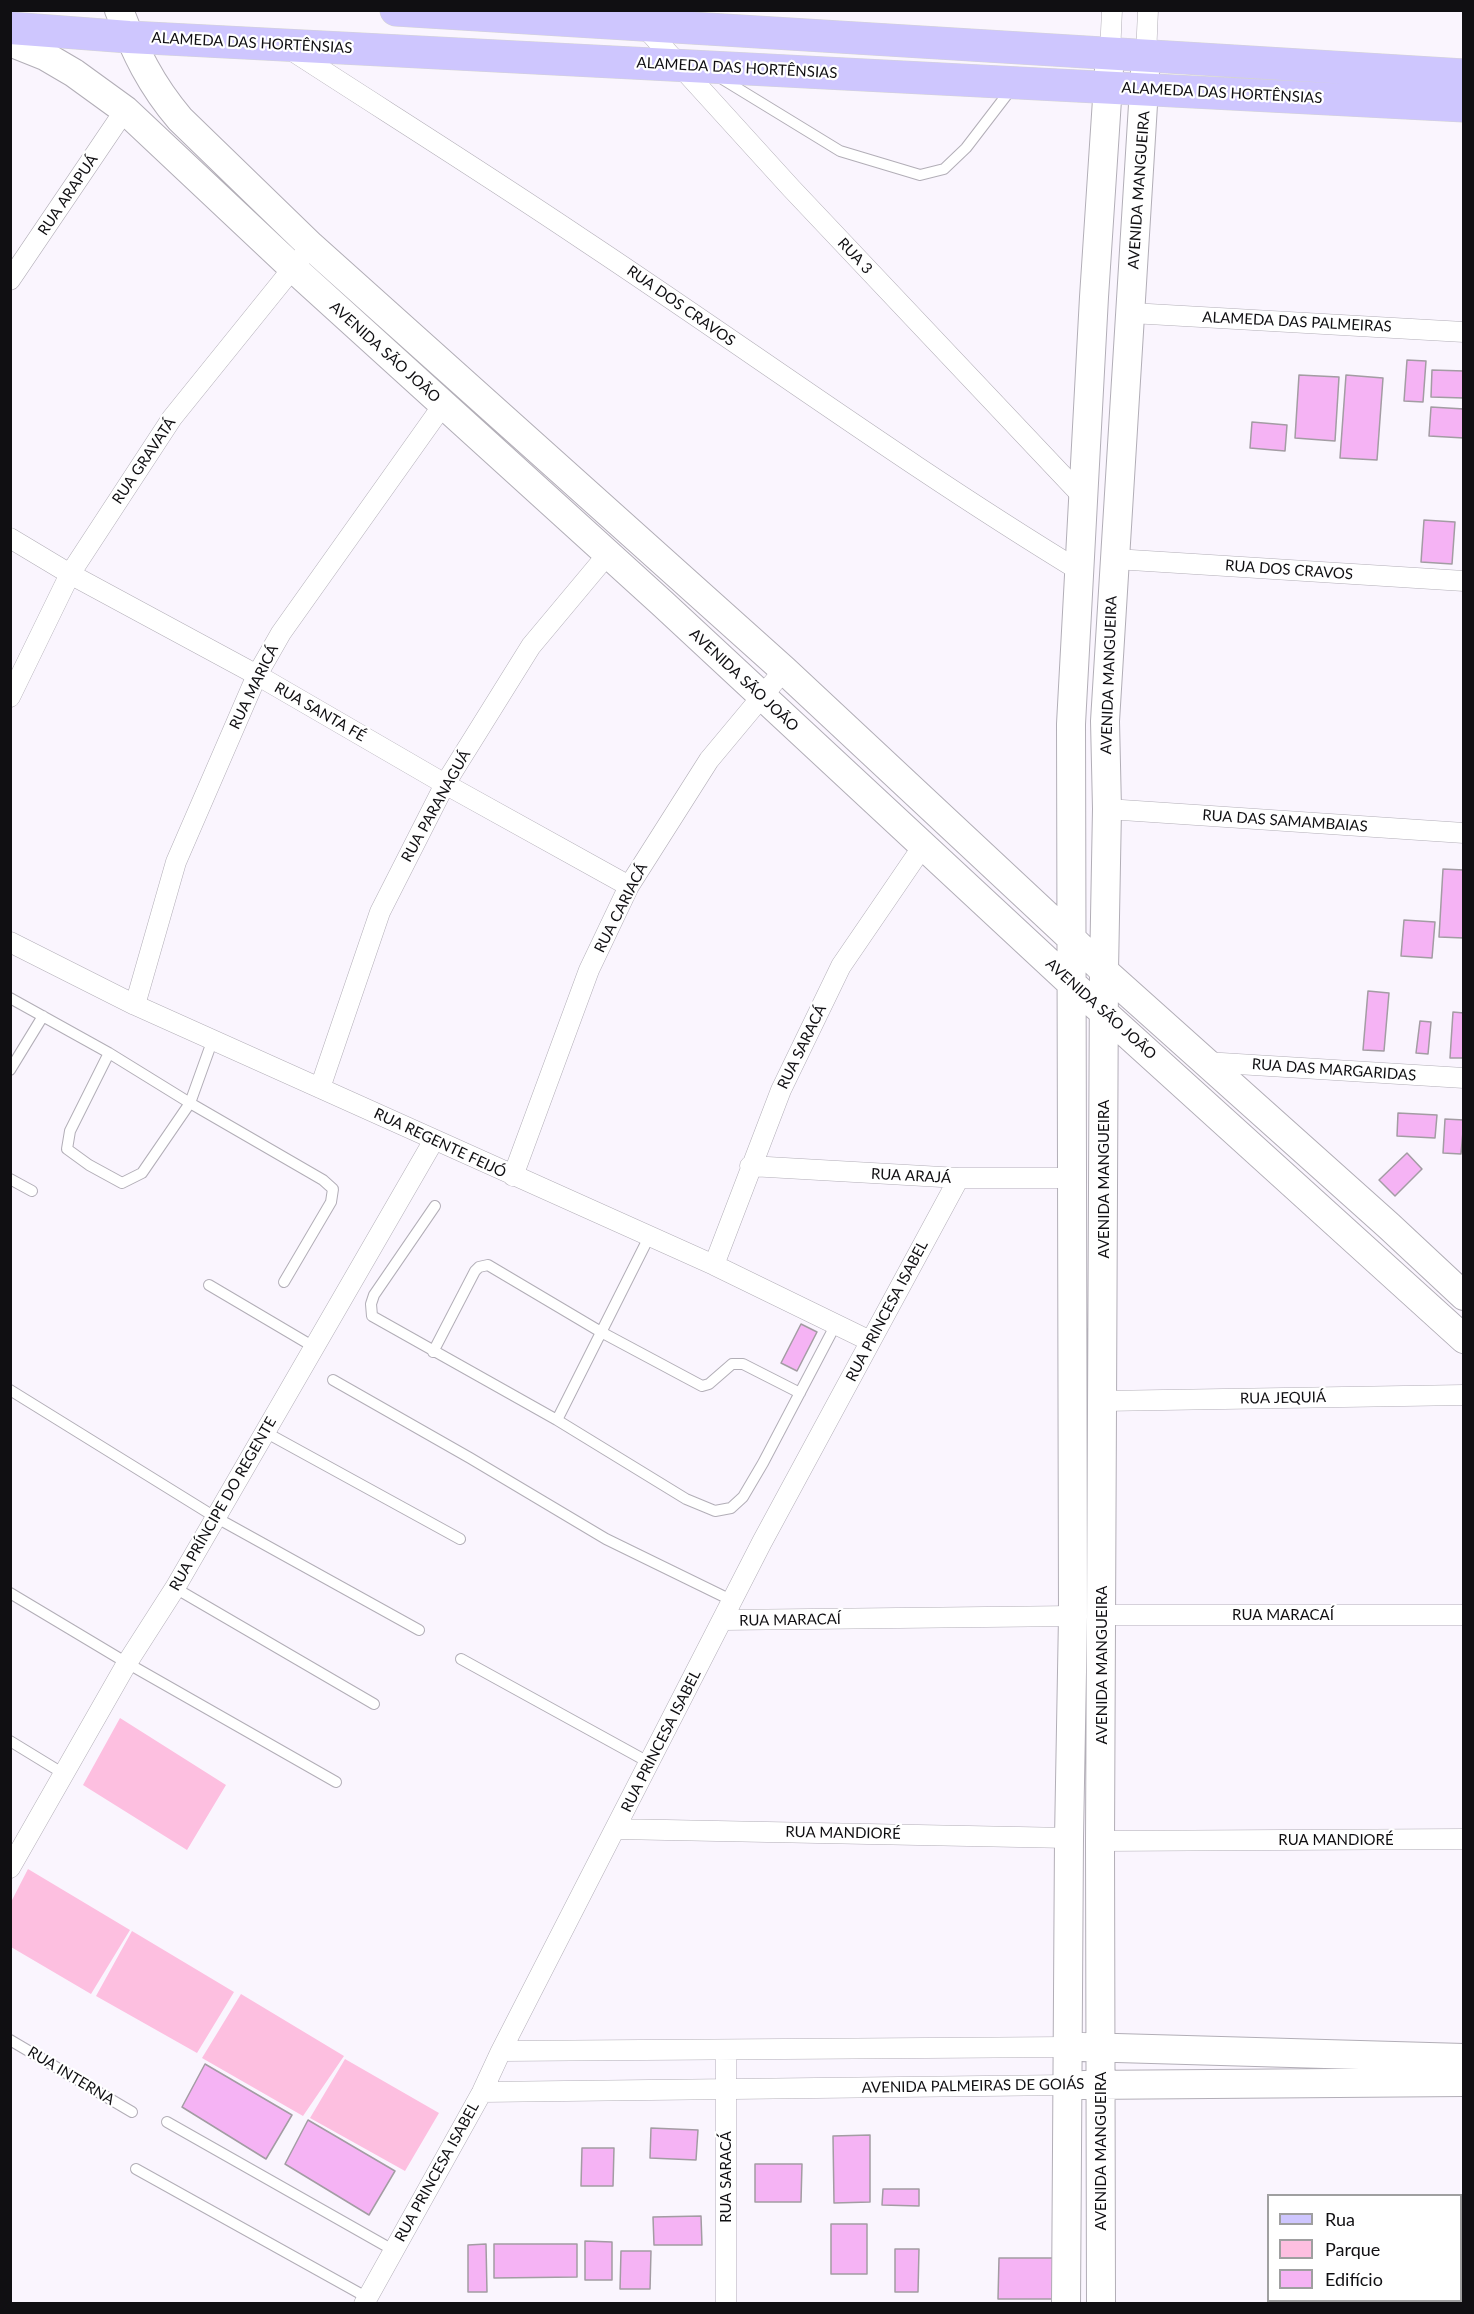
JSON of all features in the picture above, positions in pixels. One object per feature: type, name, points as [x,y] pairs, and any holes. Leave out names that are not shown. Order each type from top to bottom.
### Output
[{"type":"main road","points":[[396,10],[636,18],[1110,54],[1464,75]]},
{"type":"main road","name":"ALAMEDA DAS HORTÊNSIAS","points":[[10,28],[124,24],[280,44],[1464,106]]},
{"type":"street","points":[[1110,54],[1112,10]]},
{"type":"street","points":[[1146,56],[1148,10]]},
{"type":"street","name":"RUA 3","points":[[636,18],[691,66],[799,196],[1084,498]]},
{"type":"street","name":"AVENIDA SÃO JOÃO","points":[[124,24],[145,72],[180,119],[311,246],[784,670],[1104,971],[1464,1296]]},
{"type":"street","name":"AVENIDA SÃO JOÃO","points":[[10,42],[45,56],[75,73],[125,110],[293,268],[662,603],[1104,1013],[1464,1338]]},
{"type":"street","name":"RUA DOS CRAVOS","points":[[280,44],[588,243],[834,412],[1003,524],[1080,571]]},
{"type":"street","name":"AVENIDA MANGUEIRA","points":[[1066,2304],[1073,1616],[1071,724],[1110,54]]},
{"type":"street","name":"AVENIDA MANGUEIRA","points":[[1101,2304],[1100,1841],[1104,971],[1107,809],[1105,721],[1146,56]]},
{"type":"street","name":"RUA ARAPUÁ","points":[[10,280],[125,110]]},
{"type":"street","name":"RUA GRAVATÁ","points":[[10,697],[70,574],[172,418],[311,246]]},
{"type":"street","name":"ALAMEDA DAS PALMEIRAS","points":[[1131,313],[1464,332]]},
{"type":"street","name":"RUA MARICÁ","points":[[135,1005],[176,862],[257,675],[281,633],[443,405]]},
{"type":"street","name":"RUA SANTA FÉ","points":[[10,538],[70,574],[257,675],[445,784],[629,886]]},
{"type":"street","name":"RUA PARANAGUÁ","points":[[320,1088],[380,912],[445,784],[531,646],[607,555]]},
{"type":"street","name":"RUA DOS CRAVOS","points":[[1115,559],[1464,581]]},
{"type":"street","name":"RUA CARIACÁ","points":[[513,1176],[589,970],[629,886],[709,760],[784,670]]},
{"type":"street","name":"RUA DAS SAMAMBAIAS","points":[[1107,809],[1464,833]]},
{"type":"street","name":"RUA SARACÁ","points":[[714,1265],[781,1090],[841,966],[923,846]]},
{"type":"street","name":"RUA REGENTE FEIJÓ","points":[[10,942],[135,1005],[714,1265],[870,1341]]},
{"type":"street","name":"RUA DAS MARGARIDAS","points":[[1205,1062],[1464,1078]]},
{"type":"street","name":"RUA PRÍNCIPE DO REGENTE","points":[[10,1868],[127,1663],[175,1588],[434,1140]]},
{"type":"street","name":"RUA ARAJÁ","points":[[750,1167],[958,1178],[1072,1178]]},
{"type":"street","name":"RUA PRINCESA ISABEL","points":[[366,2301],[482,2092],[501,2050],[723,1620],[958,1178]]},
{"type":"street","name":"RUA JEQUIÁ","points":[[1103,1401],[1464,1395]]},
{"type":"street","name":"RUA MARACAÍ","points":[[1102,1615],[1464,1615]]},
{"type":"street","name":"RUA MARACAÍ","points":[[723,1620],[1073,1616]]},
{"type":"street","name":"RUA MANDIORÉ","points":[[616,1829],[1069,1838]]},
{"type":"street","name":"RUA MANDIORÉ","points":[[1100,1841],[1464,1839]]},
{"type":"street","points":[[501,2050],[1101,2046],[1464,2058]]},
{"type":"street","name":"RUA SARACÁ","points":[[726,2050],[726,2304]]},
{"type":"street","name":"AVENIDA PALMEIRAS DE GOIÁS","points":[[482,2092],[1464,2082]]},
{"type":"lane","points":[[691,66],[840,151],[920,175],[944,169],[966,148],[1016,82]]},
{"type":"lane","points":[[10,998],[109,1053],[323,1180],[333,1189],[330,1202],[284,1282]]},
{"type":"lane","points":[[10,1070],[43,1016]]},
{"type":"lane","points":[[109,1053],[69,1131],[67,1149],[89,1165],[122,1183],[142,1173],[190,1103],[213,1039]]},
{"type":"lane","points":[[10,1179],[32,1191]]},
{"type":"lane","points":[[435,1206],[374,1295],[371,1304],[372,1316],[557,1420],[686,1499],[716,1511],[731,1508],[743,1497],[836,1324]]},
{"type":"lane","points":[[557,1420],[649,1237]]},
{"type":"lane","points":[[433,1352],[475,1271],[479,1267],[488,1265],[601,1332],[702,1386],[709,1384],[732,1364],[743,1364],[800,1393]]},
{"type":"lane","points":[[209,1285],[314,1347]]},
{"type":"lane","points":[[333,1380],[606,1539],[733,1601]]},
{"type":"lane","points":[[10,1390],[215,1517],[419,1630]]},
{"type":"lane","points":[[266,1432],[460,1539]]},
{"type":"lane","points":[[175,1588],[374,1704]]},
{"type":"lane","points":[[10,1593],[127,1663],[336,1782]]},
{"type":"lane","points":[[460,1659],[650,1763]]},
{"type":"lane","points":[[10,1741],[64,1774]]},
{"type":"lane","name":"RUA INTERNA","points":[[10,2040],[132,2112]]},
{"type":"lane","points":[[167,2122],[393,2250]]},
{"type":"lane","points":[[136,2169],[366,2301]]},
{"type":"green space","points":[[120,1718],[226,1785],[187,1850],[83,1785]]},
{"type":"green space","points":[[28,1869],[130,1930],[91,1994],[11,1947],[11,1902]]},
{"type":"green space","points":[[132,1931],[234,1992],[197,2053],[96,1996]]},
{"type":"green space","points":[[241,1994],[344,2056],[303,2116],[202,2058]]},
{"type":"green space","points":[[345,2059],[439,2113],[405,2171],[310,2118]]},
{"type":"building","points":[[1407,360],[1426,361],[1423,402],[1404,401]]},
{"type":"building","points":[[1432,370],[1464,371],[1464,398],[1431,397]]},
{"type":"building","points":[[1299,375],[1339,377],[1335,441],[1295,438]]},
{"type":"building","points":[[1346,375],[1383,378],[1377,460],[1340,458]]},
{"type":"building","points":[[1431,407],[1464,409],[1464,438],[1429,436]]},
{"type":"building","points":[[1252,422],[1287,425],[1285,451],[1250,448]]},
{"type":"building","points":[[1424,520],[1455,522],[1452,564],[1421,562]]},
{"type":"building","points":[[1443,869],[1464,870],[1464,938],[1439,937]]},
{"type":"building","points":[[1404,920],[1435,922],[1432,958],[1401,956]]},
{"type":"building","points":[[1368,991],[1389,993],[1384,1051],[1363,1050]]},
{"type":"building","points":[[1453,1012],[1464,1013],[1464,1058],[1450,1058]]},
{"type":"building","points":[[1420,1021],[1431,1022],[1428,1054],[1416,1053]]},
{"type":"building","points":[[1398,1113],[1437,1115],[1435,1138],[1397,1136]]},
{"type":"building","points":[[1445,1119],[1464,1120],[1461,1154],[1443,1153]]},
{"type":"building","points":[[1407,1153],[1422,1169],[1395,1196],[1379,1180]]},
{"type":"building","points":[[801,1324],[817,1332],[797,1371],[781,1363]]},
{"type":"building","points":[[205,2064],[292,2115],[266,2159],[182,2107]]},
{"type":"building","points":[[308,2120],[395,2171],[369,2215],[285,2164]]},
{"type":"building","points":[[651,2128],[698,2130],[696,2160],[650,2158]]},
{"type":"building","points":[[870,2135],[870,2202],[834,2203],[833,2136]]},
{"type":"building","points":[[582,2148],[614,2148],[613,2186],[581,2186]]},
{"type":"building","points":[[755,2164],[802,2164],[801,2202],[755,2202]]},
{"type":"building","points":[[883,2189],[919,2189],[919,2206],[882,2205]]},
{"type":"building","points":[[701,2216],[702,2245],[654,2245],[653,2217]]},
{"type":"building","points":[[831,2224],[867,2224],[867,2274],[831,2274]]},
{"type":"building","points":[[585,2241],[612,2242],[612,2280],[585,2280]]},
{"type":"building","points":[[486,2244],[487,2292],[468,2292],[468,2245]]},
{"type":"building","points":[[494,2244],[577,2244],[577,2277],[494,2278]]},
{"type":"building","points":[[895,2249],[919,2249],[918,2292],[895,2292]]},
{"type":"building","points":[[621,2251],[651,2251],[650,2289],[620,2289]]},
{"type":"building","points":[[999,2258],[1053,2258],[1052,2299],[998,2299]]}]
